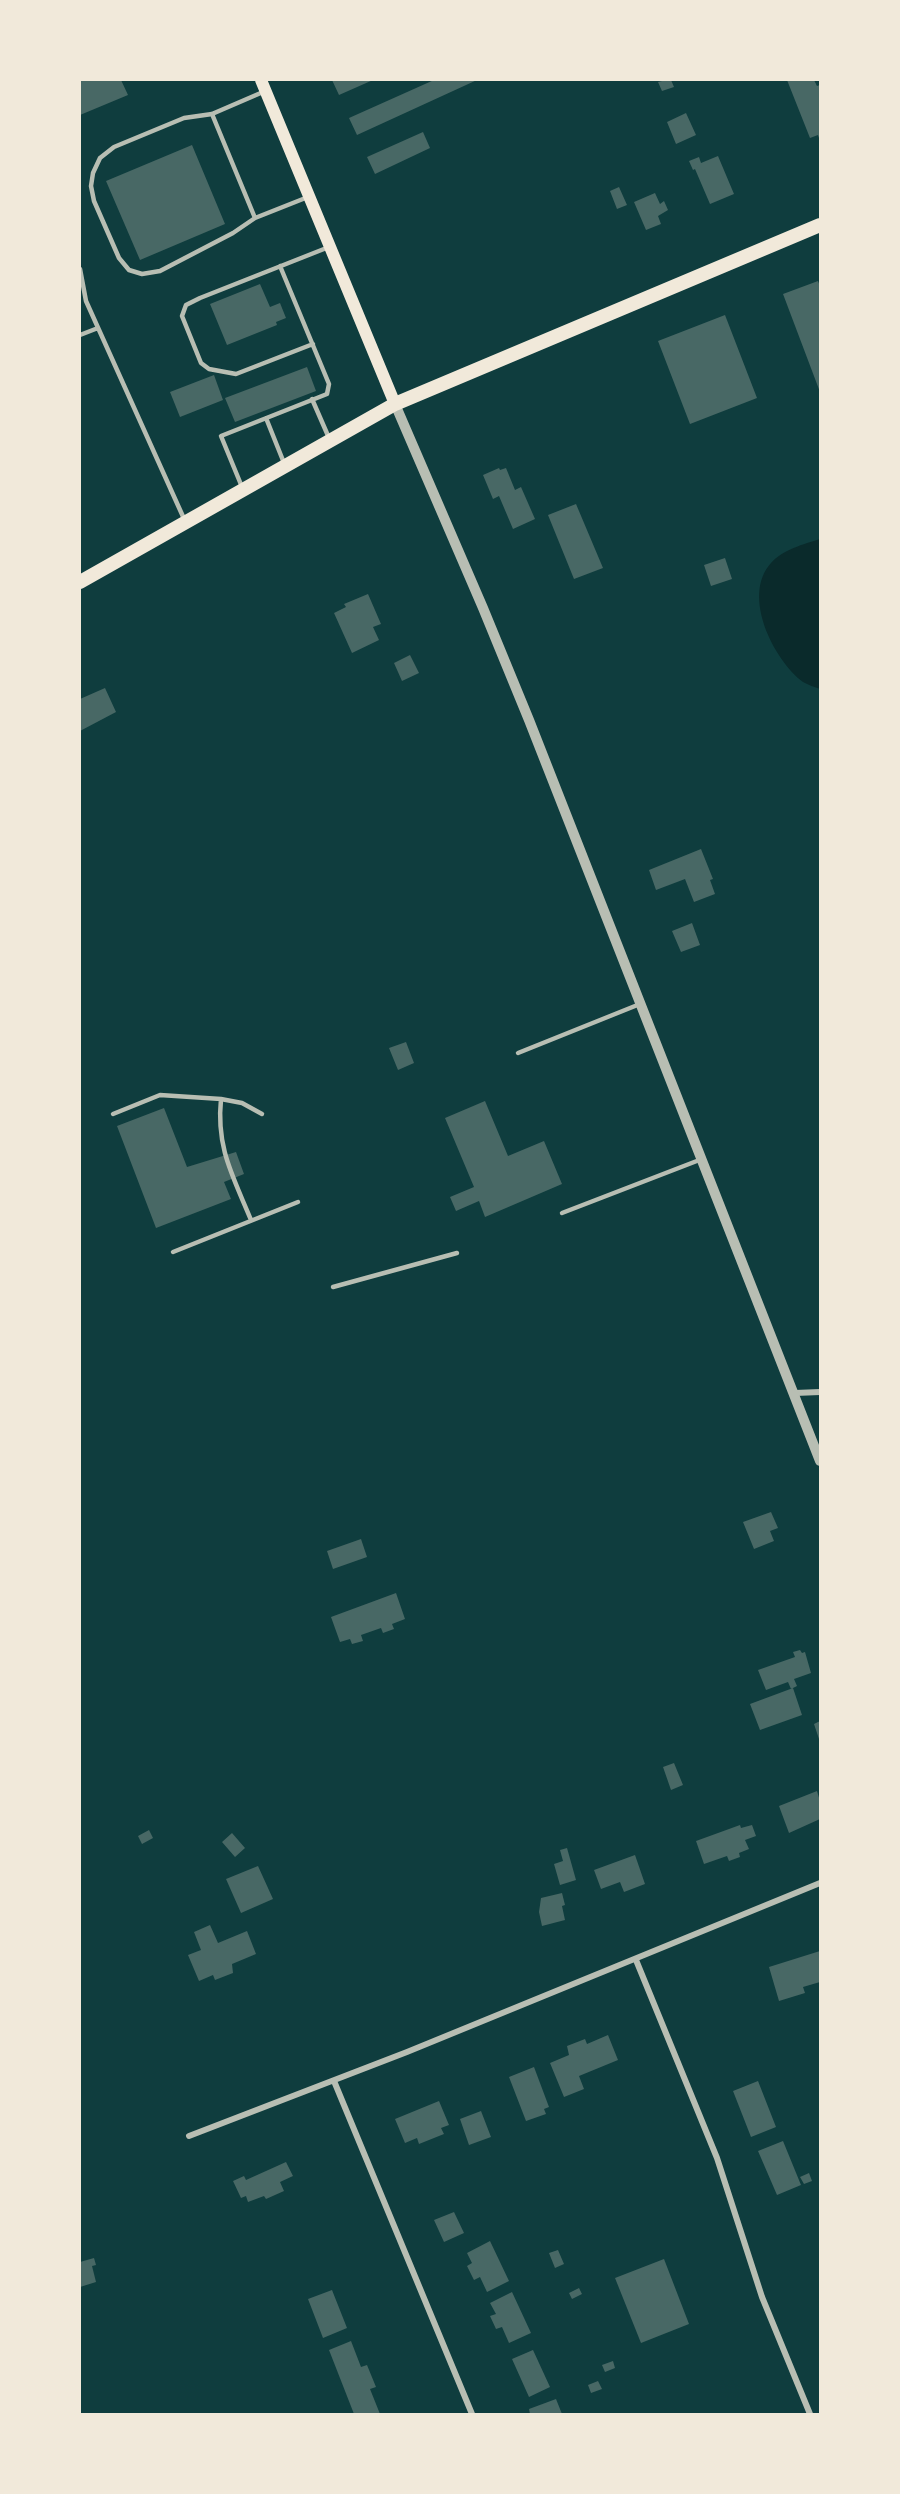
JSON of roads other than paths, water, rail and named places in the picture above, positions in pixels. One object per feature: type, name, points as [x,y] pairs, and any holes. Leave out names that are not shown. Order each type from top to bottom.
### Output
[{"type":"main road","points":[[264,85],[395,404]]},
{"type":"main road","points":[[80,582],[395,404],[820,225]]},
{"type":"street","points":[[395,404],[483,608],[820,1461]]},
{"type":"street","points":[[795,1393],[820,1392]]},
{"type":"street","points":[[189,2136],[334,2081],[636,1960],[820,1883]]},
{"type":"street","points":[[636,1960],[717,2158],[762,2297],[810,2415]]},
{"type":"street","points":[[334,2081],[472,2415]]},
{"type":"lane","points":[[264,85],[212,114],[184,118],[114,147],[100,158],[93,173],[91,186],[94,201],[119,258],[129,270],[142,274],[160,271],[182,261],[255,218],[309,197]]},
{"type":"lane","points":[[212,114],[255,218]]},
{"type":"lane","points":[[313,345],[236,374],[209,369],[201,363],[182,316],[186,305],[200,298],[329,247]]},
{"type":"lane","points":[[243,489],[221,436],[327,394],[329,384],[280,266]]},
{"type":"lane","points":[[80,269],[86,301],[185,521]]},
{"type":"lane","points":[[80,304],[86,301]]},
{"type":"lane","points":[[80,335],[98,328]]},
{"type":"lane","points":[[312,399],[330,440]]},
{"type":"lane","points":[[266,418],[285,465]]},
{"type":"lane","points":[[518,1053],[640,1004]]},
{"type":"lane","points":[[113,1114],[160,1095],[221,1099],[242,1103],[262,1114]]},
{"type":"lane","points":[[221,1099],[218,1124],[223,1150],[251,1220]]},
{"type":"lane","points":[[562,1213],[702,1159]]},
{"type":"lane","points":[[173,1252],[298,1202]]},
{"type":"lane","points":[[333,1287],[457,1253]]},
{"type":"water","points":[[820,539],[820,689],[803,682],[782,659],[765,627],[760,609],[759,592],[763,577],[776,558],[794,548]]}]
